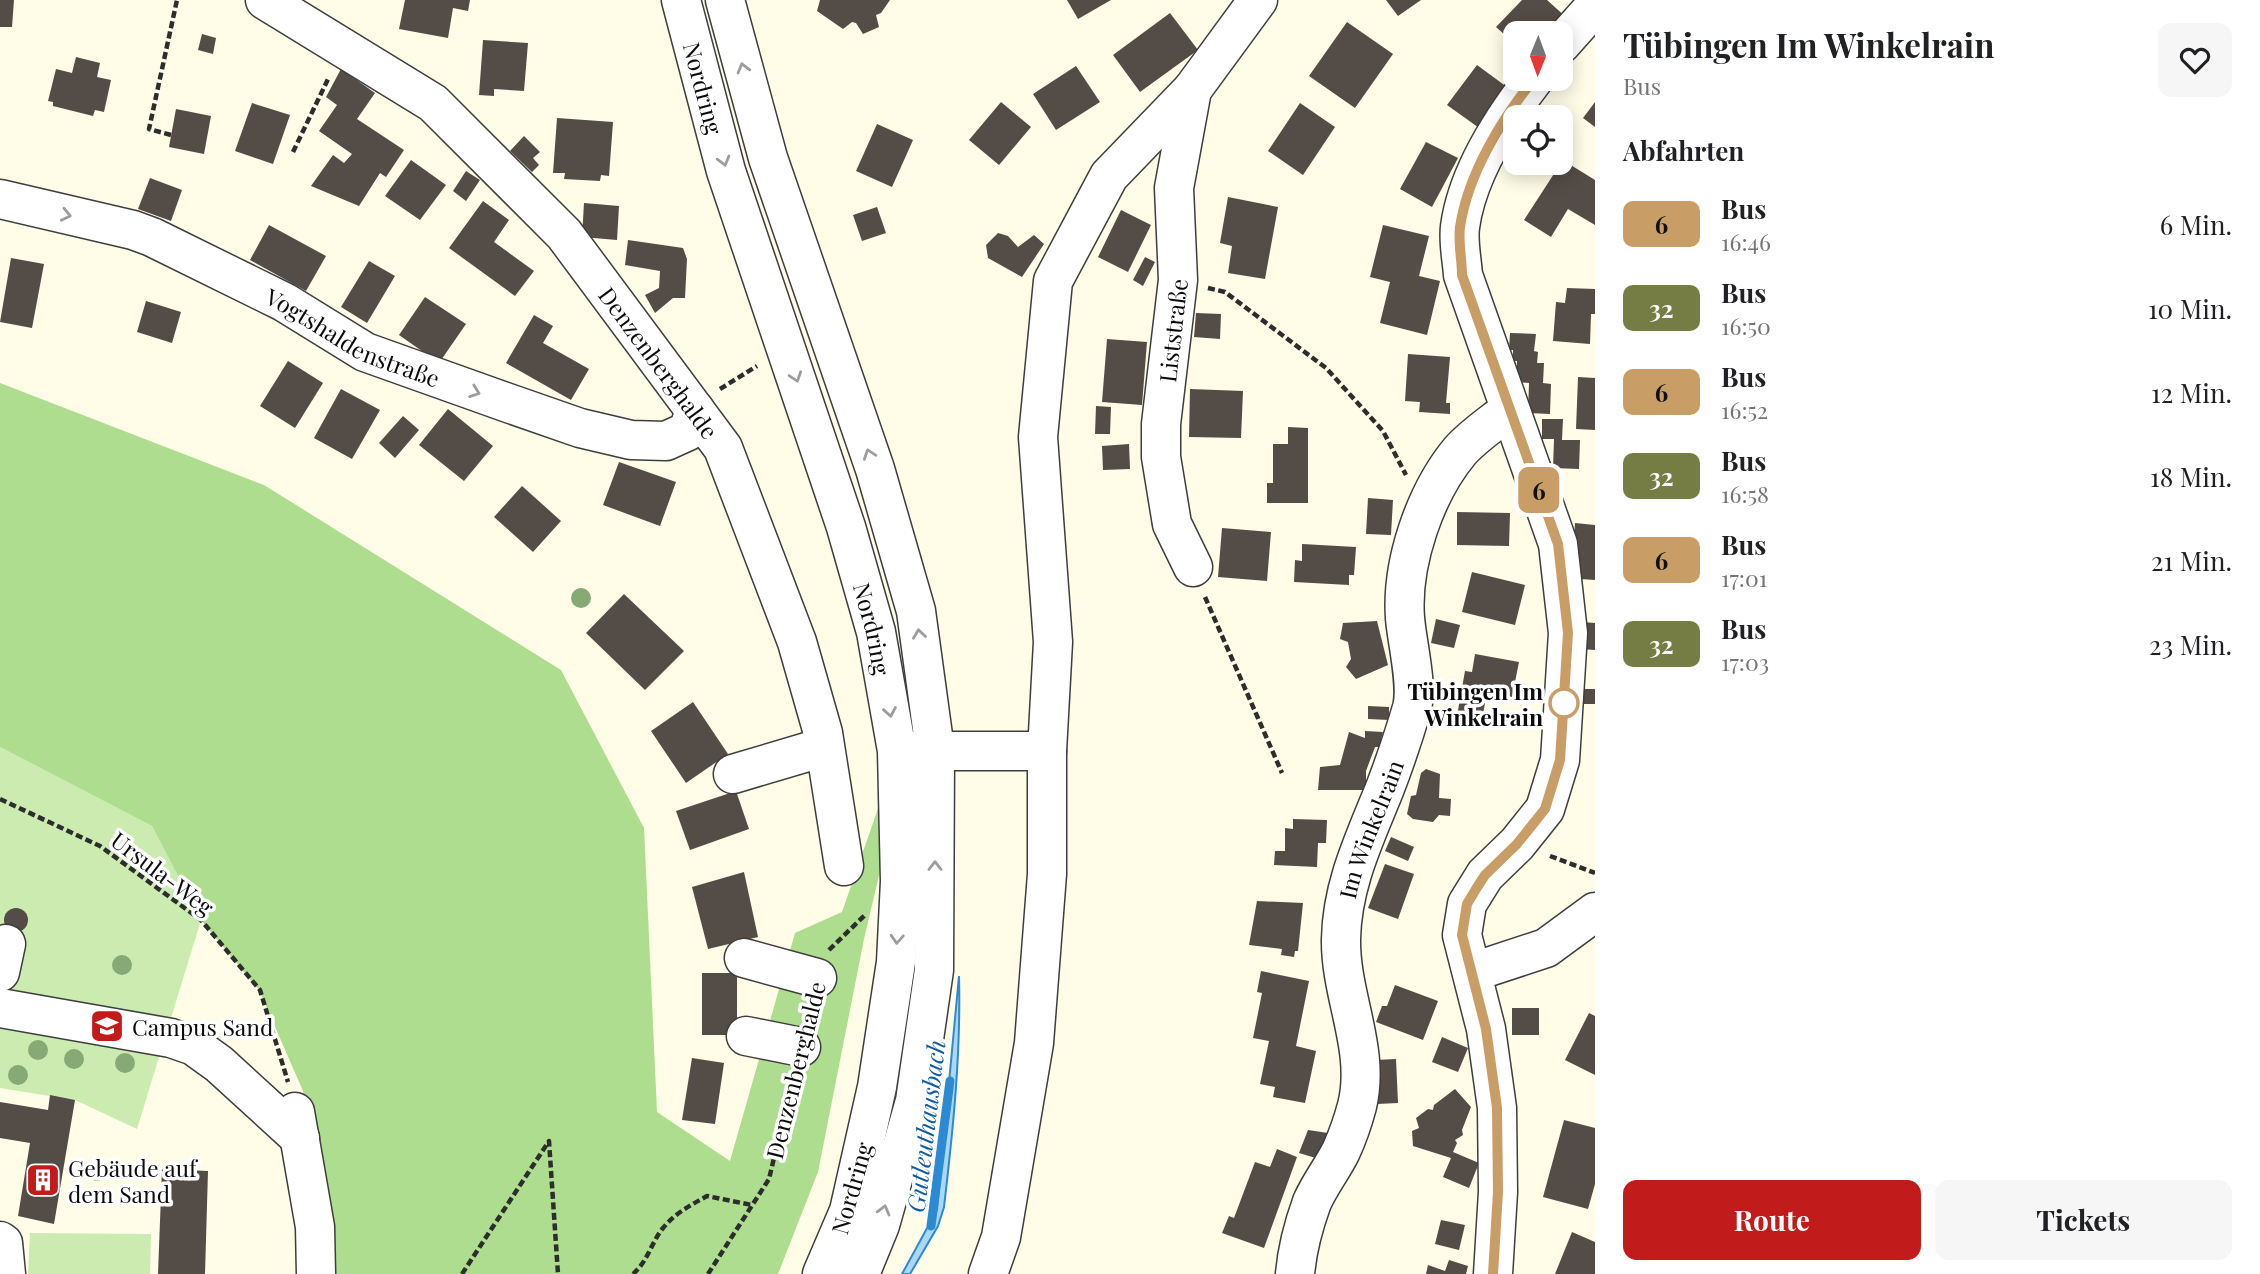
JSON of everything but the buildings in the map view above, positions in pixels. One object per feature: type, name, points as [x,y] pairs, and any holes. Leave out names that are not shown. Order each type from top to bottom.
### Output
[{"type":"street","name":"Denzenberghalde","points":[[265,0],[433,103],[564,234],[723,448],[797,642],[824,747],[844,866]]},
{"type":"street","name":"Nordring","points":[[681,0],[726,171],[846,527],[876,632],[897,751],[900,881],[896,962],[877,1087],[849,1211],[822,1274]]},
{"type":"street","name":"Nordring","points":[[725,0],[768,158],[875,469],[916,611],[935,750],[934,970],[915,1101],[880,1225],[860,1274]]},
{"type":"street","name":"Liststraße","points":[[1047,751],[1053,642],[1038,437],[1053,281],[1110,176],[1192,90],[1258,0]]},
{"type":"street","points":[[1573,31],[1595,6]]},
{"type":"street","name":"Liststraße","points":[[1192,90],[1174,188],[1178,280],[1161,424],[1161,457],[1172,524],[1192,568]]},
{"type":"street","points":[[1493,1274],[1498,1192],[1497,1108],[1486,1029],[1462,935],[1467,904],[1485,875],[1517,844],[1545,809],[1560,760],[1568,633],[1558,544],[1462,275],[1460,228],[1471,181],[1513,105],[1524,91]]},
{"type":"street","name":"Vogtshaldenstraße","points":[[0,199],[142,234],[284,302],[365,352],[580,428],[631,440],[666,440],[688,431],[694,408]]},
{"type":"street","name":"Im Winkelrain","points":[[1295,1274],[1312,1202],[1341,1151],[1357,1106],[1361,1070],[1341,941],[1344,898],[1361,844],[1385,789],[1413,702],[1404,606],[1412,550],[1431,496],[1461,450],[1508,410]]},
{"type":"street","points":[[733,774],[824,747]]},
{"type":"street","points":[[897,751],[1047,751],[1047,874],[1034,1043],[1001,1237],[988,1274]]},
{"type":"street","points":[[1473,972],[1546,947],[1595,912]]},
{"type":"street","points":[[744,958],[817,978]]},
{"type":"street","points":[[0,1008],[171,1038],[194,1046],[219,1064],[300,1138]]},
{"type":"street","points":[[746,1036],[801,1047]]},
{"type":"street","points":[[292,1097],[315,1227],[316,1274]]},
{"type":"street","points":[[0,1241],[3,1243],[6,1274]]},
{"type":"path","points":[[171,135],[149,130],[177,0]]},
{"type":"path","points":[[293,152],[321,94]]},
{"type":"path","points":[[1225,292],[1326,368],[1383,431],[1405,473],[1431,496]]},
{"type":"path","points":[[694,408],[786,348]]},
{"type":"path","points":[[1192,568],[1282,773]]},
{"type":"path","name":"Ursula-Weg","points":[[0,799],[100,846],[201,920],[260,990],[292,1097]]},
{"type":"path","points":[[1517,844],[1595,873]]},
{"type":"path","name":"Denzenberghalde","points":[[817,978],[823,955],[900,881]]},
{"type":"path","name":"Denzenberghalde","points":[[708,1274],[769,1179],[801,1047]]},
{"type":"path","points":[[463,1274],[549,1141],[558,1274]]},
{"type":"path","points":[[633,1274],[643,1266],[662,1229],[683,1209],[707,1196],[752,1205]]},
{"type":"green space","points":[[0,383],[264,485],[561,670],[644,828],[657,1112],[730,1161],[795,933],[842,912],[882,797],[881,867],[818,1172],[778,1274],[329,1274],[303,1091],[259,990],[201,920],[152,826],[0,747]]},
{"type":"green space","points":[[0,747],[152,826],[201,920],[137,1129],[75,1100],[0,1088]]},
{"type":"green space","points":[[30,1233],[151,1234],[150,1274],[28,1274]]},
{"type":"water","points":[[959,976],[958,1063],[944,1207],[938,1226],[910,1274],[902,1274],[937,1210]]},
{"type":"waterway","name":"Gutleuthausbach","points":[[931,1226],[950,1081]]},
{"type":"bus line","name":"6","points":[[1493,1274],[1498,1192],[1497,1108],[1486,1029],[1462,935],[1467,904],[1485,875],[1517,844],[1545,809],[1560,760],[1568,633],[1558,544],[1462,275],[1460,228],[1471,181],[1513,105],[1524,91]]},
{"type":"place","name":"Tübingen Im Winkelrain","points":[[1564,703]]},
{"type":"place","name":"Campus Sand","points":[[107,1026]]},
{"type":"place","name":"Gebäude auf dem Sand","points":[[43,1180]]}]
